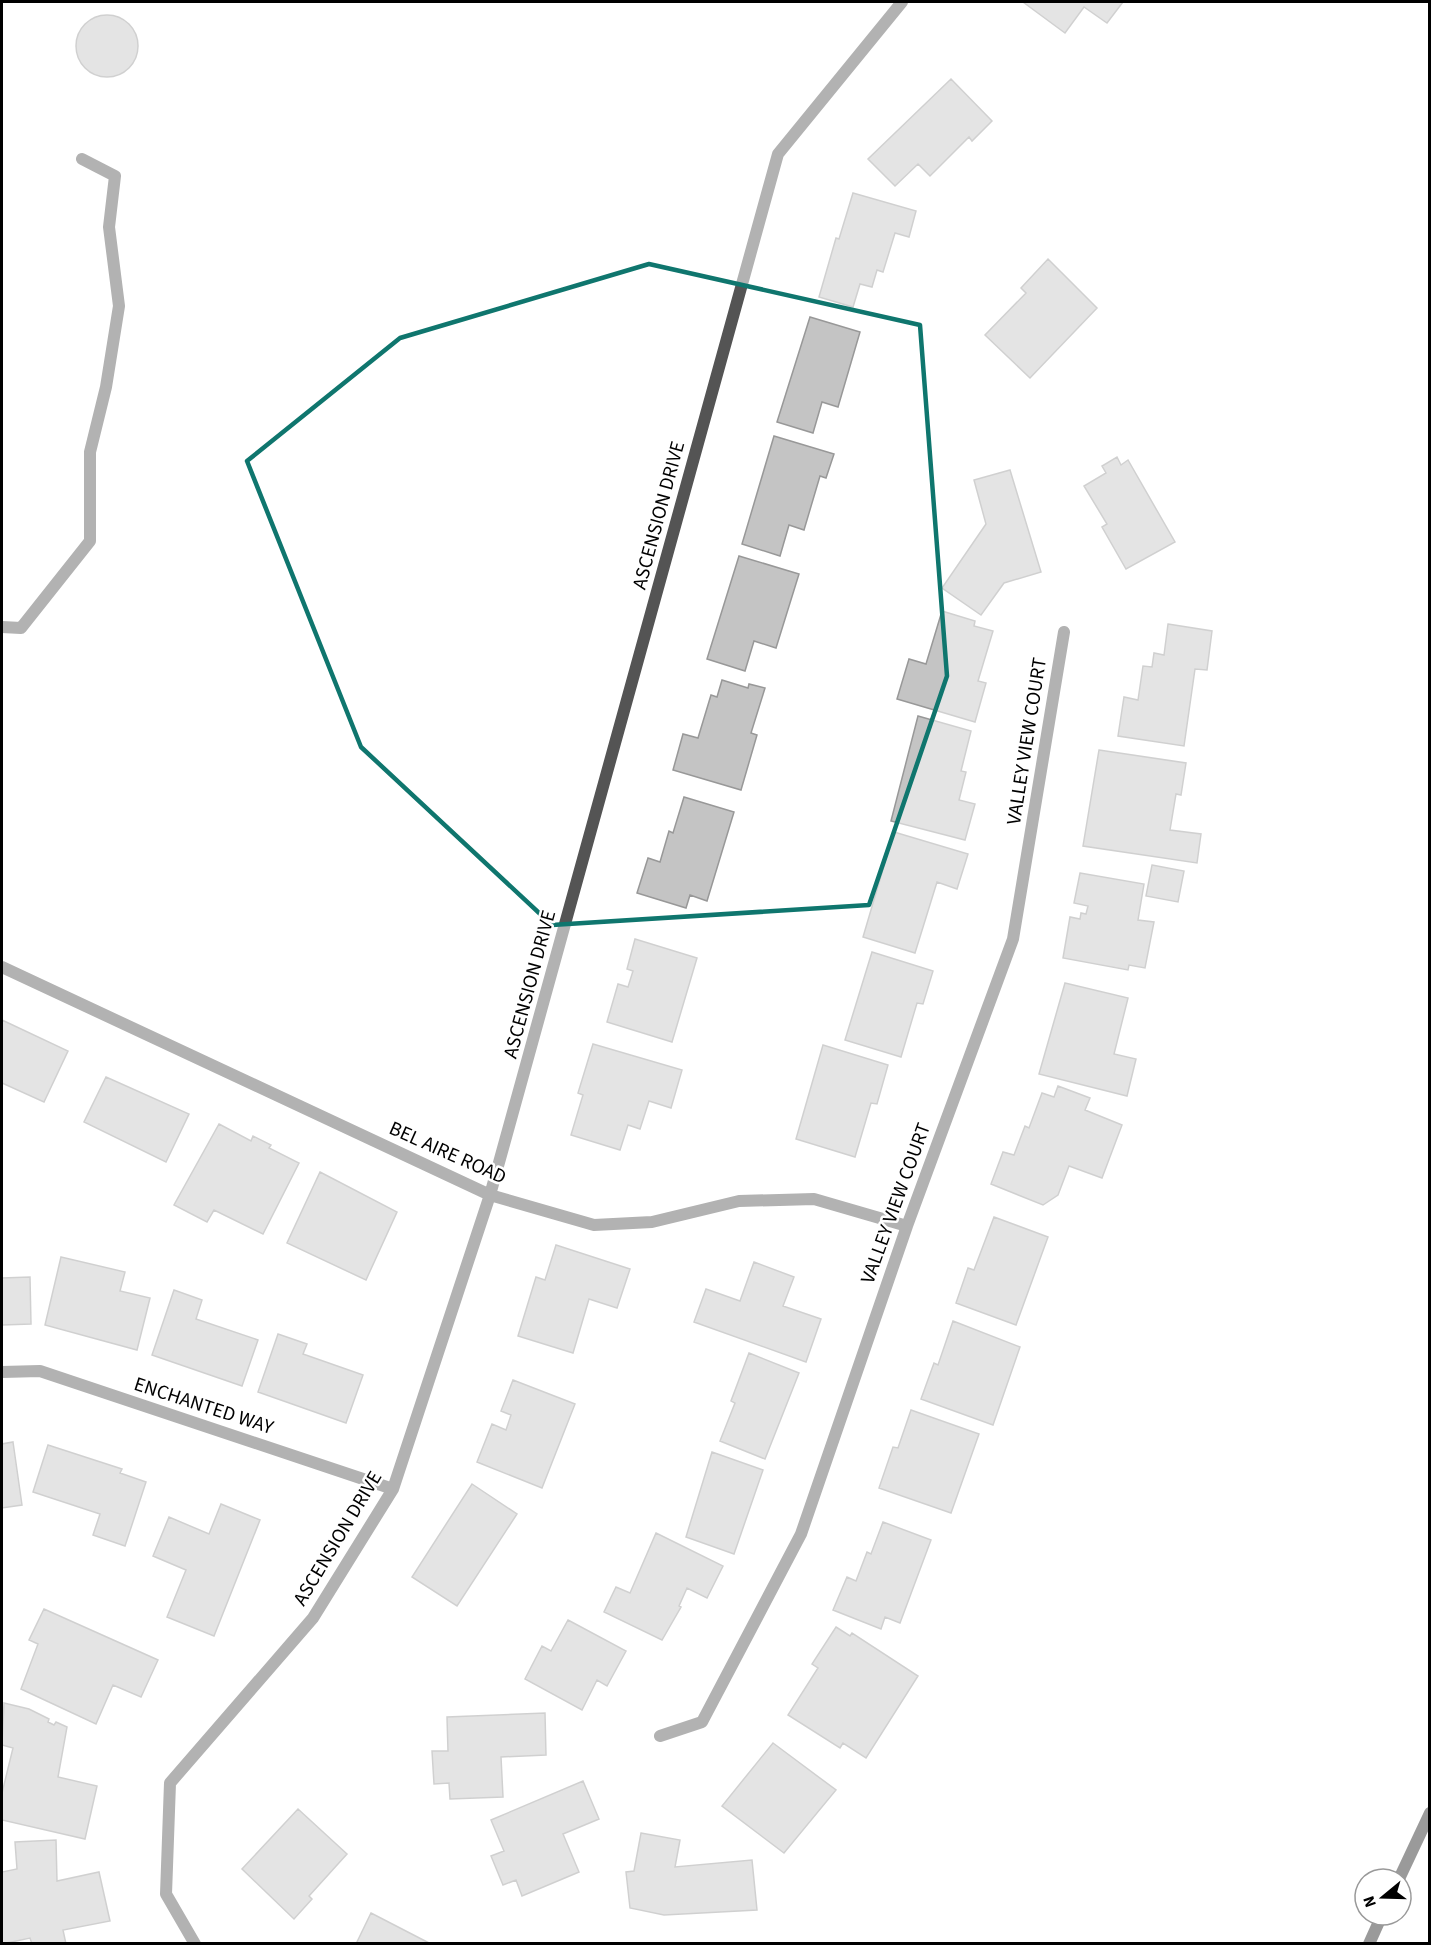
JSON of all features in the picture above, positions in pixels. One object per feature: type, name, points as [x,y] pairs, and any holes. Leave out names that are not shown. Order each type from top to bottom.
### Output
[{"type":"main road","points":[[1405,1867],[1430,1813]]},
{"type":"main road","points":[[1369,1944],[1377,1927]]},
{"type":"street","name":"ASCENSION DRIVE","points":[[195,1944],[166,1894],[170,1783],[313,1618],[393,1489],[490,1195],[778,154],[902,2]]},
{"type":"street","points":[[2,627],[21,628],[90,541],[90,452],[106,387],[119,306],[109,227],[115,176],[82,159]]},
{"type":"street","name":"VALLEY VIEW COURT","points":[[660,1736],[702,1722],[801,1534],[907,1226],[1014,939],[1064,632]]},
{"type":"street","name":"BEL AIRE ROAD","points":[[2,967],[490,1195],[594,1224],[652,1222],[739,1201],[814,1199],[907,1226]]},
{"type":"street","name":"ENCHANTED WAY","points":[[2,1372],[40,1371],[393,1489]]},
{"type":"highlighted area","points":[[649,264],[920,325],[947,676],[869,905],[552,925],[361,747],[247,461],[400,338]]},
{"type":"building","points":[[1023,2],[1123,2],[1107,23],[1084,7],[1065,33]]},
{"type":"building","points":[[107,15],[124,20],[129,24],[133,29],[138,46],[133,63],[129,68],[124,72],[107,77],[90,72],[85,68],[81,63],[76,46],[81,29],[85,24],[90,20]]},
{"type":"building","points":[[951,79],[992,121],[972,141],[969,137],[930,176],[918,164],[895,186],[868,159]]},
{"type":"building","points":[[853,193],[916,211],[909,237],[895,233],[883,272],[877,270],[872,287],[860,284],[853,307],[819,297],[836,238],[839,239]]},
{"type":"building","points":[[1048,259],[1097,308],[1030,378],[985,335],[1026,293],[1021,288]]},
{"type":"building","points":[[810,317],[860,332],[838,407],[822,402],[813,433],[777,422]]},
{"type":"building","points":[[774,436],[834,454],[826,478],[820,476],[804,530],[789,525],[780,556],[742,544]]},
{"type":"building","points":[[1117,457],[1121,465],[1128,460],[1175,542],[1126,569],[1102,527],[1107,524],[1084,486],[1106,473],[1102,466]]},
{"type":"building","points":[[1010,470],[1041,572],[1004,583],[981,615],[942,588],[986,524],[974,480]]},
{"type":"building","points":[[739,556],[799,574],[776,648],[754,641],[745,671],[707,659]]},
{"type":"building","points":[[942,611],[975,621],[974,626],[993,631],[978,681],[986,683],[975,722],[897,699],[909,659],[926,664]]},
{"type":"building","points":[[1168,624],[1212,631],[1207,670],[1195,669],[1184,746],[1118,736],[1124,697],[1138,700],[1143,666],[1152,667],[1154,653],[1164,655]]},
{"type":"building","points":[[722,680],[748,688],[749,684],[765,688],[751,733],[757,735],[741,790],[673,770],[683,734],[698,738],[711,695],[717,697]]},
{"type":"building","points":[[918,716],[971,731],[961,771],[966,772],[959,800],[975,804],[965,840],[891,821]]},
{"type":"building","points":[[1099,750],[1186,763],[1181,795],[1176,794],[1170,830],[1201,834],[1197,863],[1083,846]]},
{"type":"building","points":[[684,797],[734,812],[707,901],[690,895],[686,908],[637,893],[648,858],[660,862],[669,831],[673,833]]},
{"type":"building","points":[[894,832],[968,854],[957,889],[937,882],[915,953],[863,937]]},
{"type":"building","points":[[1152,865],[1184,871],[1178,902],[1146,896]]},
{"type":"building","points":[[1080,873],[1144,884],[1138,920],[1154,922],[1145,968],[1129,965],[1128,970],[1063,958],[1070,917],[1080,919],[1081,913],[1086,914],[1088,906],[1074,903]]},
{"type":"building","points":[[635,939],[697,958],[672,1042],[607,1022],[618,984],[628,987],[633,971],[627,969]]},
{"type":"building","points":[[872,952],[933,971],[923,1004],[917,1003],[901,1057],[845,1040]]},
{"type":"building","points":[[1065,983],[1128,998],[1114,1054],[1136,1059],[1127,1096],[1039,1074]]},
{"type":"building","points":[[2,1020],[68,1051],[44,1102],[2,1083]]},
{"type":"building","points":[[593,1044],[682,1070],[671,1108],[649,1101],[640,1129],[628,1125],[620,1150],[571,1135],[583,1095],[578,1093]]},
{"type":"building","points":[[823,1045],[888,1065],[877,1104],[871,1103],[855,1157],[796,1139]]},
{"type":"building","points":[[106,1077],[189,1114],[166,1162],[84,1122]]},
{"type":"building","points":[[1058,1086],[1090,1098],[1085,1110],[1122,1125],[1102,1178],[1069,1166],[1058,1195],[1043,1205],[991,1184],[1003,1152],[1014,1155],[1025,1126],[1029,1128],[1042,1093],[1054,1097]]},
{"type":"building","points":[[219,1124],[251,1141],[253,1136],[271,1145],[269,1148],[299,1163],[263,1234],[214,1210],[207,1222],[174,1205]]},
{"type":"building","points":[[320,1172],[397,1212],[366,1280],[287,1243]]},
{"type":"building","points":[[994,1217],[1048,1237],[1016,1325],[956,1303],[968,1268],[974,1270]]},
{"type":"building","points":[[556,1245],[630,1269],[617,1308],[589,1299],[573,1353],[518,1336],[536,1277],[545,1280]]},
{"type":"building","points":[[61,1257],[125,1272],[120,1291],[150,1298],[137,1350],[45,1325]]},
{"type":"building","points":[[754,1262],[794,1277],[783,1306],[821,1319],[806,1362],[694,1322],[706,1289],[740,1301]]},
{"type":"building","points":[[30,1277],[31,1324],[2,1325],[2,1278]]},
{"type":"building","points":[[174,1290],[202,1300],[196,1319],[258,1340],[242,1386],[152,1355]]},
{"type":"building","points":[[953,1321],[1020,1347],[993,1425],[921,1399],[934,1363],[938,1365]]},
{"type":"building","points":[[278,1334],[307,1344],[303,1354],[363,1375],[346,1423],[258,1392]]},
{"type":"building","points":[[749,1353],[799,1373],[765,1459],[720,1441],[735,1403],[731,1401]]},
{"type":"building","points":[[513,1380],[575,1404],[542,1488],[477,1462],[492,1424],[506,1430],[511,1415],[501,1411]]},
{"type":"building","points":[[911,1410],[979,1434],[951,1513],[879,1488],[893,1447],[898,1448]]},
{"type":"building","points":[[13,1442],[22,1505],[2,1508],[2,1444]]},
{"type":"building","points":[[48,1445],[122,1469],[120,1473],[146,1482],[125,1546],[93,1535],[100,1514],[33,1492]]},
{"type":"building","points":[[712,1452],[763,1470],[734,1554],[686,1537]]},
{"type":"building","points":[[472,1484],[517,1514],[457,1606],[412,1577]]},
{"type":"building","points":[[221,1504],[260,1520],[214,1636],[167,1617],[186,1570],[153,1556],[169,1517],[209,1534]]},
{"type":"building","points":[[883,1522],[931,1540],[900,1623],[885,1617],[881,1629],[833,1610],[847,1577],[856,1581],[867,1552],[871,1554]]},
{"type":"building","points":[[656,1533],[723,1566],[707,1598],[687,1588],[679,1606],[681,1607],[662,1640],[604,1612],[616,1587],[630,1593]]},
{"type":"building","points":[[44,1609],[158,1660],[141,1697],[113,1685],[96,1724],[21,1689],[38,1644],[29,1640]]},
{"type":"building","points":[[568,1620],[626,1651],[607,1686],[597,1680],[582,1710],[525,1679],[542,1646],[551,1651]]},
{"type":"building","points":[[836,1627],[850,1636],[852,1633],[918,1676],[866,1758],[843,1743],[840,1748],[788,1715],[818,1668],[812,1664]]},
{"type":"building","points":[[4,1703],[29,1709],[49,1719],[48,1722],[54,1725],[56,1722],[67,1727],[58,1777],[97,1786],[85,1839],[2,1820],[2,1793],[13,1748],[2,1745]]},
{"type":"building","points":[[545,1713],[546,1755],[501,1757],[503,1797],[450,1799],[449,1783],[434,1784],[432,1751],[448,1751],[447,1717]]},
{"type":"building","points":[[773,1743],[836,1790],[784,1853],[722,1806]]},
{"type":"building","points":[[583,1781],[599,1819],[563,1834],[579,1872],[522,1896],[516,1880],[503,1885],[491,1856],[504,1851],[491,1820]]},
{"type":"building","points":[[298,1809],[347,1854],[309,1896],[312,1899],[294,1919],[242,1869]]},
{"type":"building","points":[[641,1833],[680,1840],[675,1867],[752,1860],[757,1910],[664,1915],[630,1908],[626,1872],[634,1871]]},
{"type":"building","points":[[56,1840],[57,1881],[99,1872],[110,1921],[63,1930],[66,1944],[32,1944],[30,1938],[2,1944],[2,1872],[17,1869],[15,1842]]},
{"type":"building","points":[[371,1913],[431,1944],[356,1944]]}]
